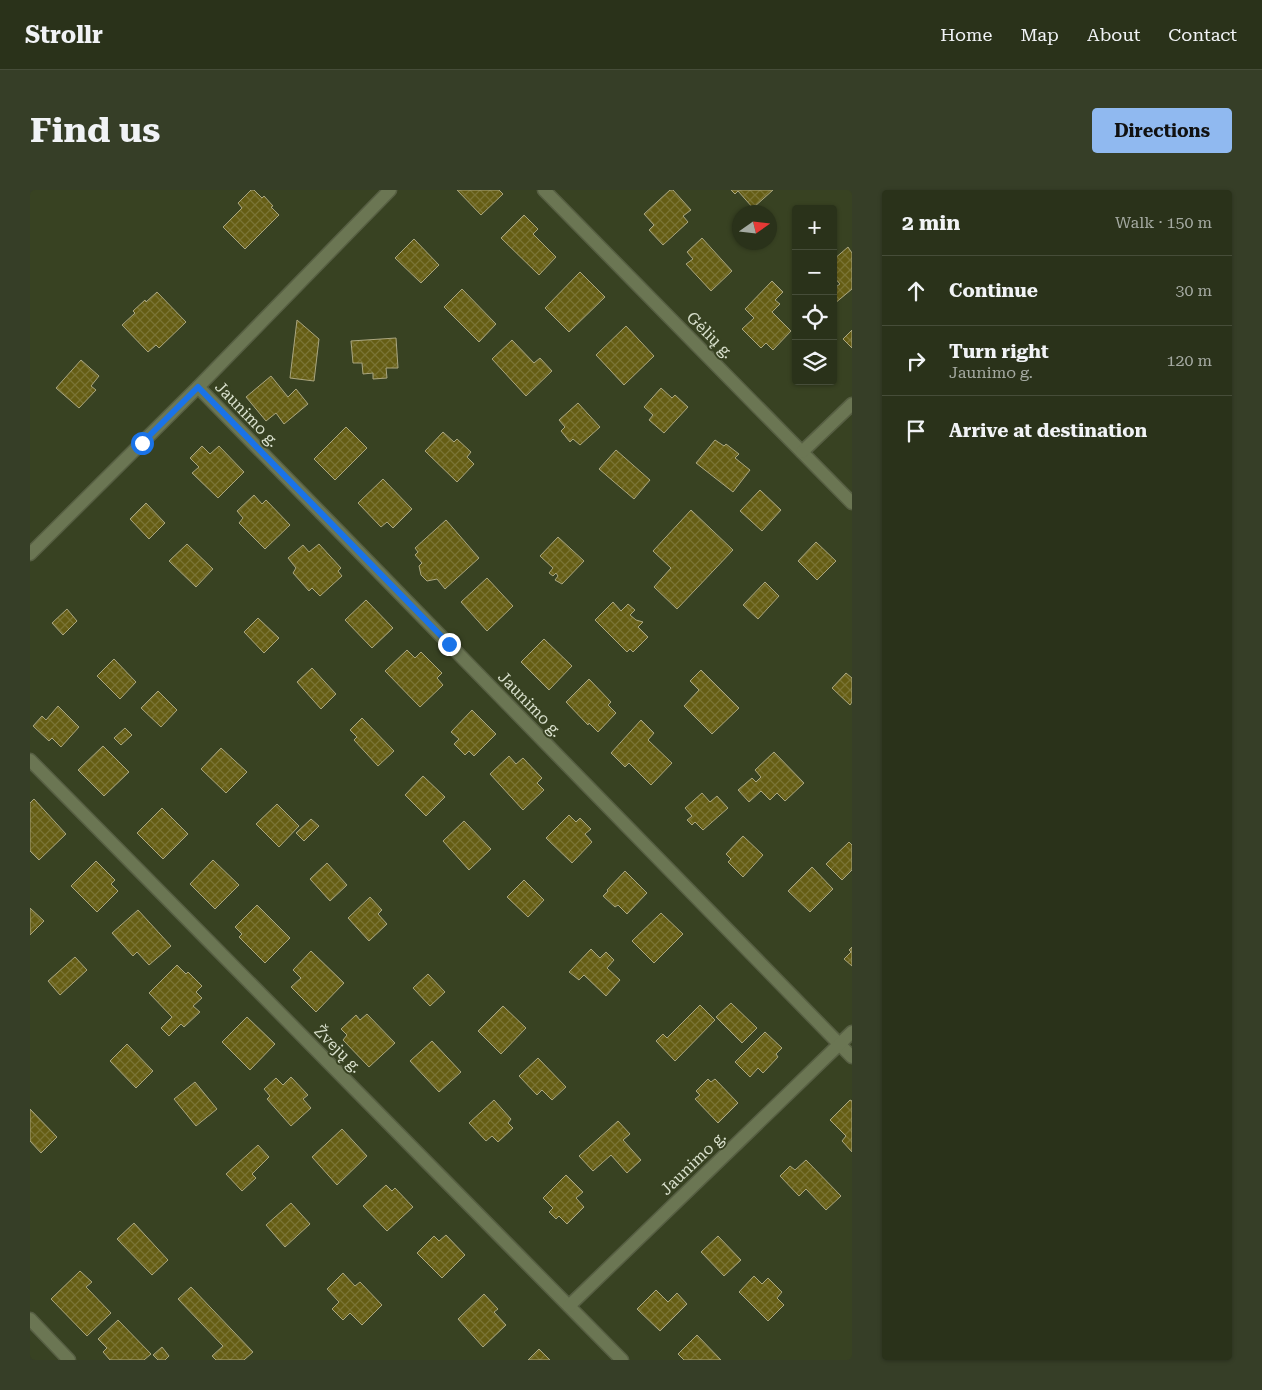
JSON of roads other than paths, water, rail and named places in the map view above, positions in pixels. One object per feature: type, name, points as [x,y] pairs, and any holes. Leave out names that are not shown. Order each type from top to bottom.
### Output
[{"type":"street","points":[[30,554],[198,387],[390,190]]},
{"type":"street","name":"Gėlių g.","points":[[544,190],[852,503]]},
{"type":"street","name":"Jaunimo g.","points":[[198,387],[852,1057]]},
{"type":"street","points":[[802,452],[852,404]]},
{"type":"street","name":"Žvejų g.","points":[[30,760],[622,1360]]},
{"type":"street","name":"Jaunimo g.","points":[[569,1306],[852,1032]]},
{"type":"street","points":[[30,1319],[69,1360]]}]
